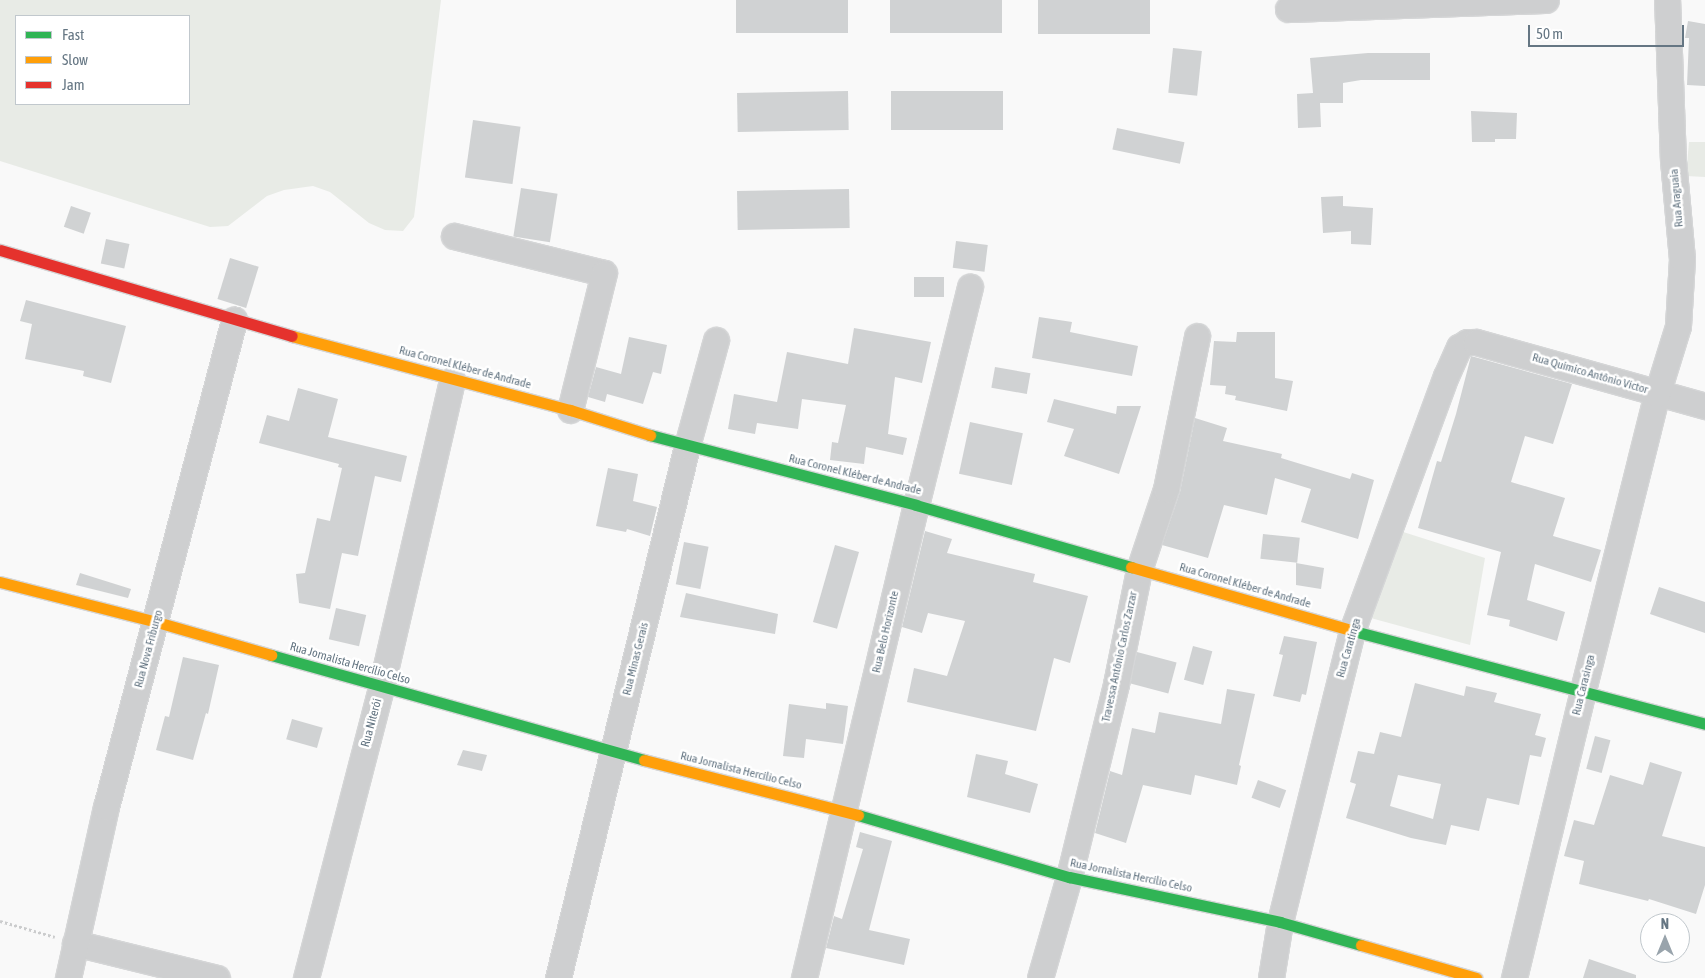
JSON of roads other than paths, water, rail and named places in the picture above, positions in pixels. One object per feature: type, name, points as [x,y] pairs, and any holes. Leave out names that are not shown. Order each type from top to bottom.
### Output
[{"type":"main road","name":"Rua Coronel Kléber de Andrade","points":[[0,250],[234,320],[452,380],[570,410],[687,446],[916,505],[1352,631],[1583,690],[1705,724]]},
{"type":"main road","name":"Rua Jornalista Hercílio Celso","points":[[0,582],[156,622],[381,688],[613,752],[844,812],[1069,877],[1280,922],[1476,978]]},
{"type":"street","points":[[1288,9],[1546,0]]},
{"type":"street","name":"Rua Araguaia","points":[[1657,394],[1678,326],[1682,259],[1674,161],[1667,0]]},
{"type":"street","points":[[454,236],[604,273],[570,410]]},
{"type":"street","name":"Rua Belo Horizonte","points":[[804,978],[916,505],[970,287]]},
{"type":"street","name":"Rua Nova Friburgo","points":[[68,978],[106,807],[234,320]]},
{"type":"street","name":"Travessa Antônio Carlos Zarzar","points":[[1040,978],[1069,877],[1116,684],[1139,570],[1166,489],[1197,336]]},
{"type":"street","name":"Rua Minas Gerais","points":[[558,978],[687,446],[716,340]]},
{"type":"street","name":"Rua Caratinga","points":[[1271,978],[1280,922],[1352,631],[1446,376],[1459,347],[1467,342],[1476,342]]},
{"type":"street","name":"Rua Químico Antônio Victor","points":[[1476,342],[1705,406]]},
{"type":"street","name":"Rua Niterói","points":[[306,978],[381,688],[452,380]]},
{"type":"street","name":"Rua Carasinga","points":[[1514,978],[1657,394]]},
{"type":"street","points":[[75,943],[217,978]]}]
